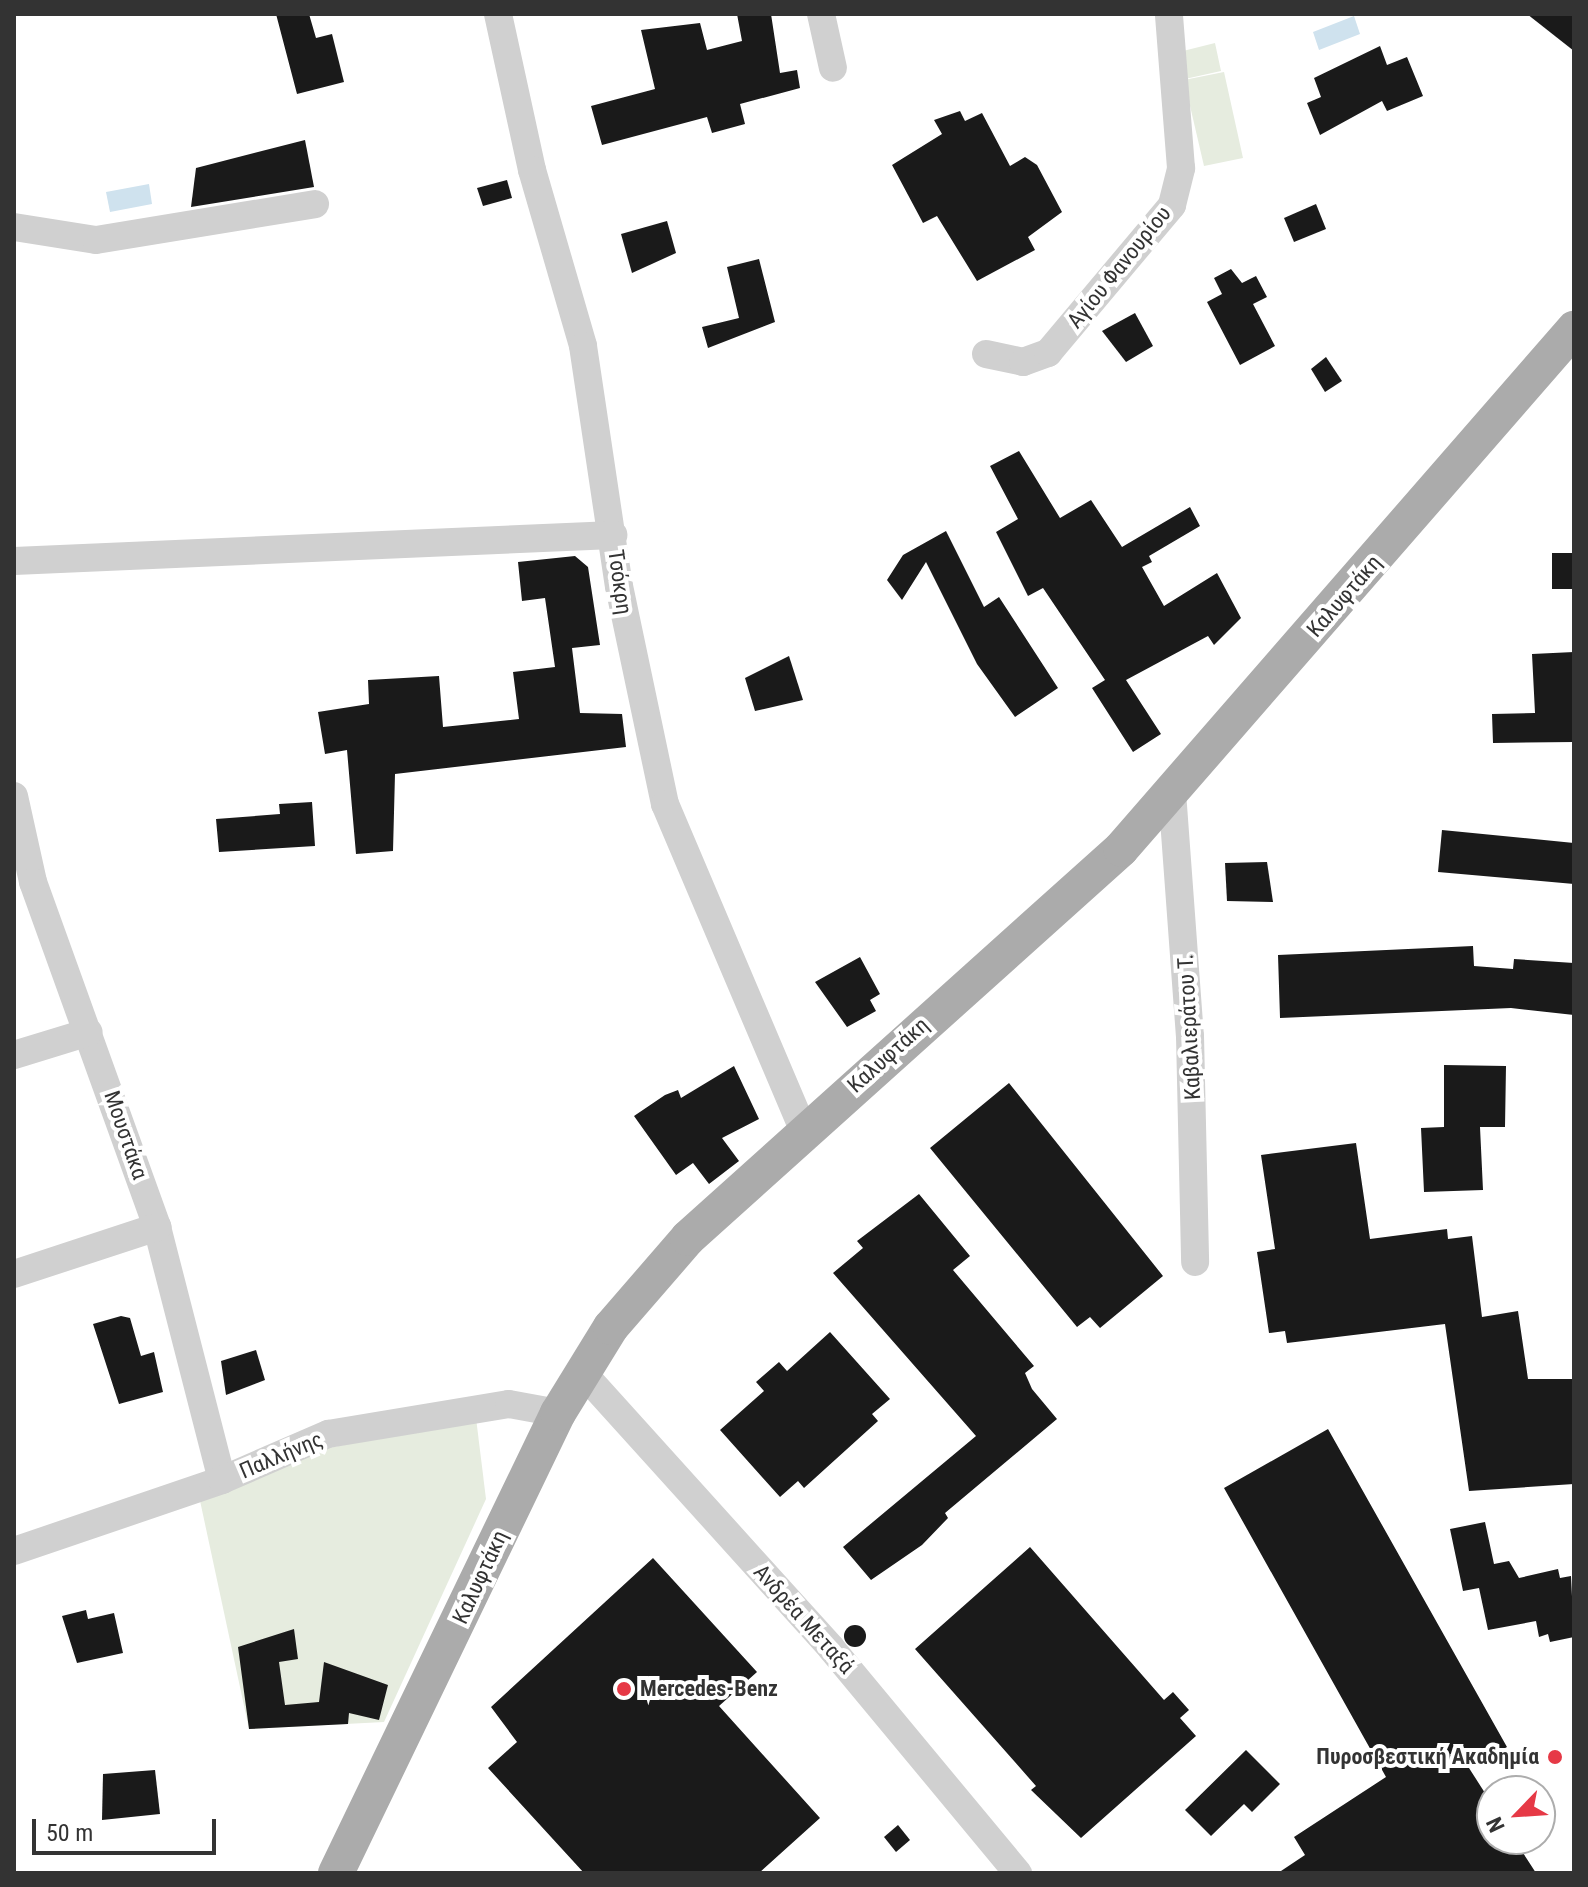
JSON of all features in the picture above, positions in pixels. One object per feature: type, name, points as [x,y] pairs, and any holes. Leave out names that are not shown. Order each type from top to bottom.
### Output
[{"type":"main road","name":"Καλυφτάκη","points":[[336,1873],[558,1413],[581,1371],[649,1280],[804,1131],[1121,849],[1574,329]]},
{"type":"street","name":"Τσόκρη","points":[[498,14],[532,170],[583,346],[613,535],[665,804],[804,1131]]},
{"type":"street","points":[[821,14],[833,68]]},
{"type":"street","name":"Αγίου Φανουρίου","points":[[986,354],[1023,362],[1048,353],[1172,205],[1181,168],[1169,14]]},
{"type":"street","points":[[14,227],[96,240],[315,204]]},
{"type":"street","points":[[14,561],[613,535]]},
{"type":"street","name":"Καβαλιεράτου Τ.","points":[[1172,792],[1182,857],[1195,1262]]},
{"type":"street","name":"Μουστάκα","points":[[14,796],[24,885],[89,1032],[157,1227],[222,1480]]},
{"type":"street","points":[[14,1055],[89,1032]]},
{"type":"street","points":[[14,1274],[157,1227]]},
{"type":"street","name":"Ανδρέα Μεταξά","points":[[581,1371],[831,1648],[1018,1873]]},
{"type":"street","name":"Παλλήνης","points":[[14,1551],[222,1480],[328,1434],[509,1404],[558,1413]]},
{"type":"shaded area","points":[[1215,43],[1221,71],[1185,79],[1179,52]]},
{"type":"shaded area","points":[[1224,72],[1243,158],[1204,166],[1184,80]]},
{"type":"shaded area","points":[[476,1418],[486,1499],[384,1722],[249,1729],[199,1496],[304,1453]]},
{"type":"water","points":[[1354,16],[1360,34],[1319,50],[1313,32]]},
{"type":"water","points":[[149,184],[152,204],[110,212],[106,192]]},
{"type":"building","points":[[276,14],[309,14],[316,38],[332,34],[344,82],[297,94]]},
{"type":"building","points":[[737,14],[771,14],[780,73],[797,70],[800,88],[740,104],[745,124],[712,133],[707,117],[602,145],[591,106],[655,89],[641,30],[700,23],[707,50],[742,41]]},
{"type":"building","points":[[1527,14],[1574,14],[1574,51]]},
{"type":"building","points":[[1380,46],[1387,65],[1407,57],[1423,96],[1387,111],[1382,101],[1320,135],[1307,103],[1321,97],[1314,78]]},
{"type":"building","points":[[960,111],[965,121],[982,113],[1010,166],[1025,157],[1037,165],[1062,212],[1028,237],[1035,250],[977,281],[937,216],[923,223],[892,165],[942,134],[934,120]]},
{"type":"building","points":[[305,140],[314,187],[191,207],[196,168]]},
{"type":"building","points":[[507,180],[512,198],[483,206],[477,188]]},
{"type":"building","points":[[1316,204],[1326,229],[1294,242],[1284,218]]},
{"type":"building","points":[[667,221],[676,253],[632,273],[621,234]]},
{"type":"building","points":[[759,259],[775,322],[708,348],[702,327],[739,318],[727,267]]},
{"type":"building","points":[[1231,269],[1242,283],[1256,276],[1267,297],[1253,304],[1275,346],[1240,365],[1207,302],[1222,294],[1214,278]]},
{"type":"building","points":[[1135,313],[1153,346],[1126,362],[1102,331]]},
{"type":"building","points":[[1326,357],[1342,381],[1325,392],[1311,369]]},
{"type":"building","points":[[1019,451],[1060,518],[1091,500],[1122,547],[1190,507],[1200,526],[1149,556],[1152,562],[1142,567],[1164,606],[1217,573],[1241,618],[1214,645],[1208,636],[1126,680],[1161,734],[1133,752],[1092,688],[1105,680],[1043,588],[1028,596],[996,532],[1018,519],[990,466]]},
{"type":"building","points":[[946,531],[984,607],[999,597],[1058,688],[1015,717],[977,664],[926,562],[902,600],[887,580],[903,555]]},
{"type":"building","points":[[1552,553],[1574,553],[1574,589],[1552,589]]},
{"type":"building","points":[[575,556],[588,567],[600,645],[572,648],[580,713],[622,714],[626,747],[395,774],[393,851],[356,854],[347,750],[325,754],[318,712],[369,704],[368,680],[439,676],[443,727],[519,719],[513,672],[555,667],[545,598],[522,601],[518,562]]},
{"type":"building","points":[[1574,652],[1574,742],[1493,743],[1492,714],[1535,713],[1532,654]]},
{"type":"building","points":[[789,656],[803,700],[755,711],[745,678]]},
{"type":"building","points":[[312,802],[315,846],[219,852],[216,819],[280,814],[279,804]]},
{"type":"building","points":[[1442,830],[1574,843],[1574,884],[1438,872]]},
{"type":"building","points":[[1267,862],[1273,902],[1227,901],[1225,863]]},
{"type":"building","points":[[1473,946],[1474,966],[1513,969],[1514,959],[1574,963],[1574,1015],[1511,1008],[1280,1018],[1278,955]]},
{"type":"building","points":[[860,957],[880,994],[870,1000],[876,1011],[847,1027],[815,982]]},
{"type":"building","points":[[1444,1065],[1506,1066],[1505,1127],[1480,1127],[1483,1190],[1424,1192],[1421,1128],[1444,1127]]},
{"type":"building","points":[[734,1066],[759,1119],[722,1138],[739,1161],[709,1184],[693,1163],[676,1175],[634,1116],[678,1090],[681,1098]]},
{"type":"building","points":[[1009,1083],[1163,1276],[1100,1328],[1090,1317],[1077,1327],[930,1148]]},
{"type":"building","points":[[1356,1143],[1370,1239],[1447,1229],[1448,1239],[1472,1236],[1482,1317],[1518,1311],[1528,1379],[1574,1379],[1574,1484],[1469,1491],[1445,1324],[1287,1343],[1285,1331],[1269,1333],[1257,1252],[1275,1249],[1261,1155]]},
{"type":"building","points":[[919,1194],[970,1256],[953,1270],[1034,1366],[1025,1373],[1032,1389],[1057,1419],[945,1513],[948,1518],[922,1545],[871,1580],[843,1547],[976,1436],[833,1273],[863,1248],[857,1241]]},
{"type":"building","points":[[121,1316],[130,1318],[141,1356],[154,1352],[163,1392],[119,1404],[93,1324]]},
{"type":"building","points":[[830,1332],[890,1399],[872,1414],[878,1421],[804,1488],[798,1481],[780,1497],[720,1430],[764,1391],[756,1382],[779,1362],[787,1371]]},
{"type":"building","points":[[256,1350],[265,1380],[226,1395],[221,1361]]},
{"type":"building","points":[[1328,1429],[1507,1747],[1469,1768],[1476,1779],[1476,1855],[1524,1855],[1536,1873],[1278,1873],[1305,1855],[1294,1837],[1386,1777],[1224,1488]]},
{"type":"building","points":[[1485,1522],[1494,1564],[1509,1561],[1519,1578],[1558,1569],[1560,1578],[1571,1576],[1574,1637],[1550,1642],[1548,1634],[1539,1637],[1536,1621],[1488,1630],[1479,1588],[1463,1591],[1450,1529]]},
{"type":"building","points":[[1030,1547],[1164,1700],[1173,1692],[1189,1710],[1180,1718],[1196,1736],[1081,1838],[1031,1790],[1036,1786],[915,1649]]},
{"type":"building","name":"Mercedes-Benz","points":[[653,1558],[757,1672],[719,1706],[820,1818],[759,1873],[584,1873],[488,1768],[517,1742],[491,1707]]},
{"type":"building","points":[[86,1610],[88,1619],[114,1613],[123,1653],[77,1663],[62,1616]]},
{"type":"building","points":[[855,1625],[863,1628],[866,1636],[863,1644],[855,1647],[847,1644],[844,1636],[847,1628]]},
{"type":"building","points":[[294,1629],[298,1659],[279,1662],[285,1705],[319,1702],[324,1662],[388,1685],[379,1720],[349,1713],[348,1724],[249,1729],[238,1647]]},
{"type":"building","points":[[1246,1750],[1280,1784],[1252,1812],[1244,1804],[1211,1836],[1185,1810]]},
{"type":"building","points":[[155,1770],[160,1814],[102,1820],[103,1774]]},
{"type":"building","points":[[898,1825],[910,1840],[896,1852],[884,1837]]},
{"type":"place","name":"Mercedes-Benz","points":[[624,1689]]},
{"type":"place","name":"Πυροσβεστική Ακαδημία","points":[[1555,1757]]}]
